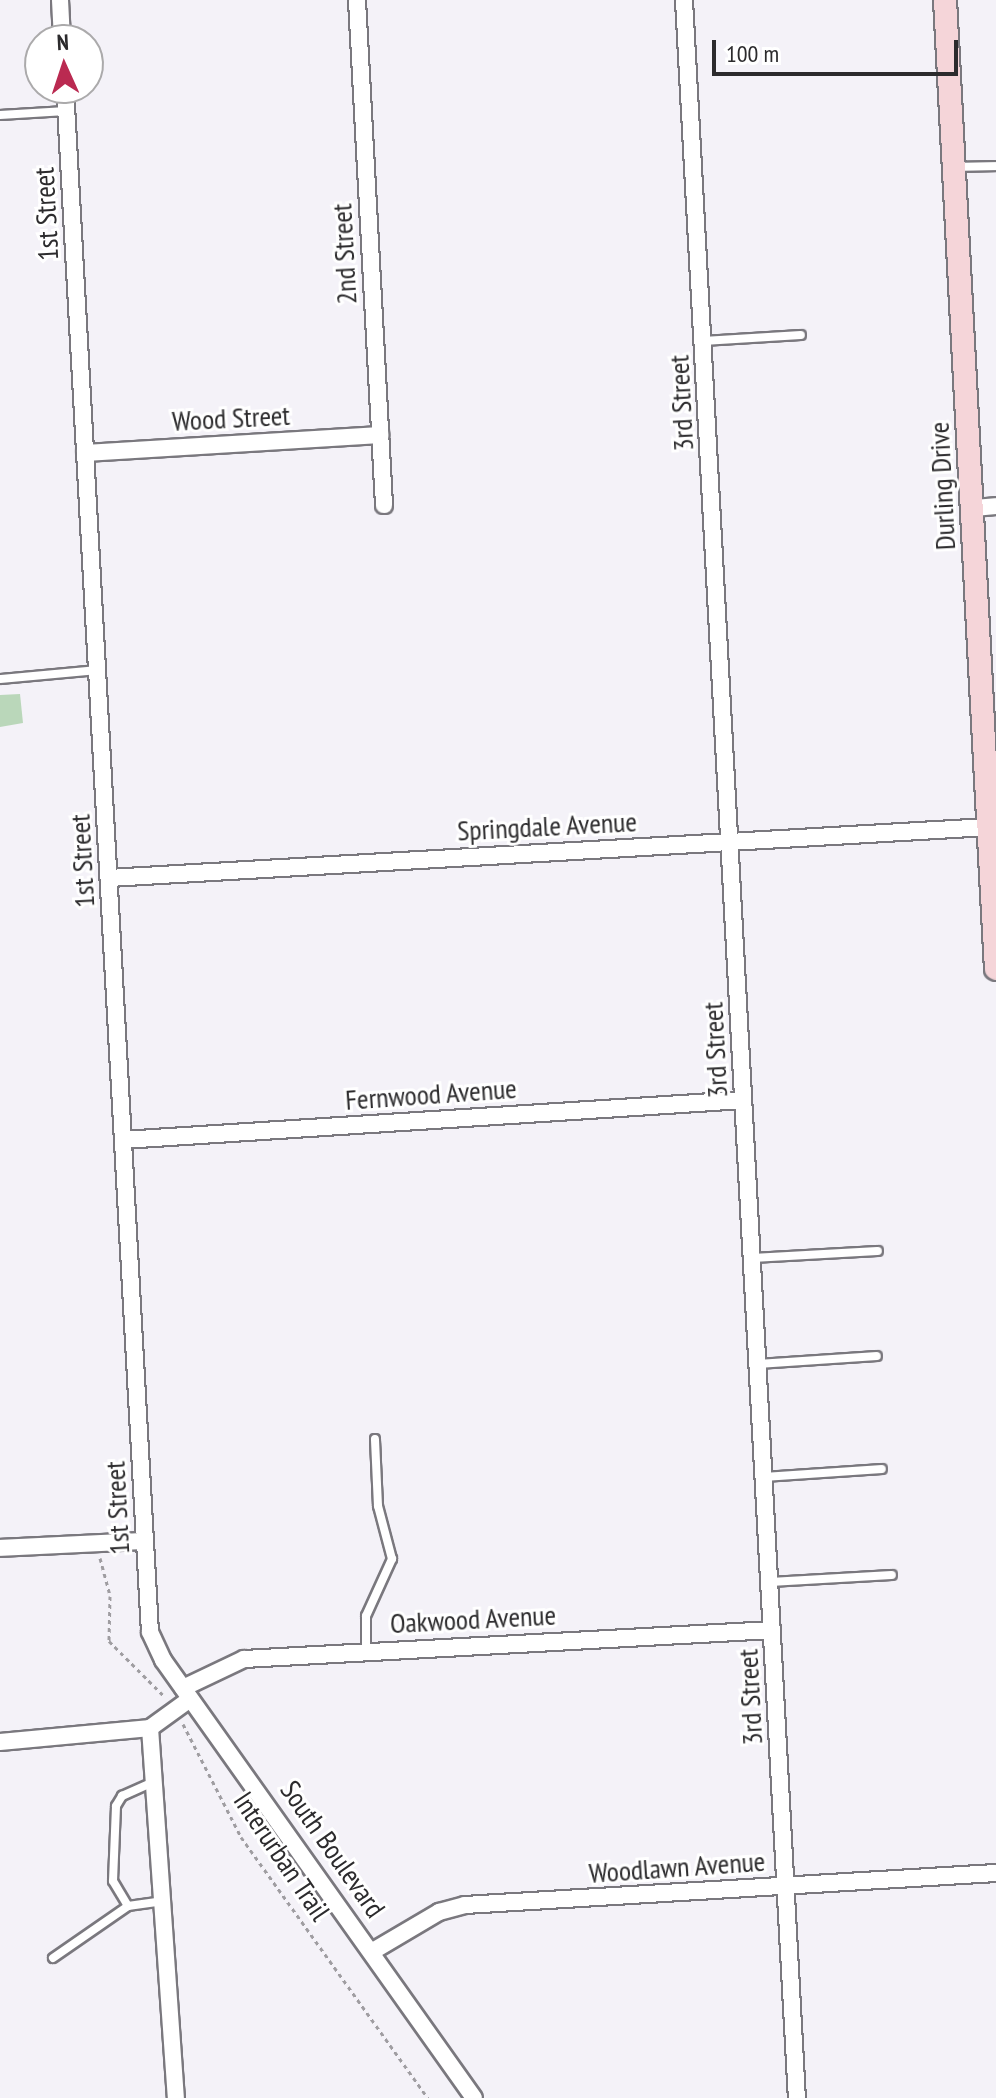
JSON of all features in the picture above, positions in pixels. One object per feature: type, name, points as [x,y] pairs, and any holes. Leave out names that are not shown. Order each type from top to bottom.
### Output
[{"type":"street","points":[[60,0],[61,24]]},
{"type":"street","name":"2nd Street","points":[[357,0],[384,505]]},
{"type":"street","name":"3rd Street","points":[[684,0],[732,841],[797,2098]]},
{"type":"street","name":"Durling Drive","points":[[945,0],[955,167],[985,507],[988,827],[996,969]]},
{"type":"street","name":"1st Street","points":[[66,104],[150,1632]]},
{"type":"street","name":"Wood Street","points":[[85,453],[380,435]]},
{"type":"street","name":"Springdale Avenue","points":[[109,878],[988,827]]},
{"type":"street","name":"Fernwood Avenue","points":[[123,1140],[743,1100]]},
{"type":"street","points":[[0,1548],[145,1541]]},
{"type":"street","name":"Oakwood Avenue","points":[[150,1728],[187,1694],[244,1659],[772,1630]]},
{"type":"street","name":"South Boulevard","points":[[150,1632],[187,1694],[373,1951],[474,2098]]},
{"type":"street","points":[[0,1742],[150,1728],[166,1901],[176,2098]]},
{"type":"street","name":"Woodlawn Avenue","points":[[373,1951],[439,1912],[465,1905],[996,1873]]},
{"type":"lane","points":[[0,115],[66,111]]},
{"type":"lane","points":[[955,167],[996,166]]},
{"type":"lane","points":[[703,341],[801,335]]},
{"type":"lane","points":[[0,679],[97,670]]},
{"type":"lane","points":[[752,1258],[878,1251]]},
{"type":"lane","points":[[757,1364],[877,1356]]},
{"type":"lane","points":[[366,1651],[366,1616],[392,1559],[378,1506],[375,1439]]},
{"type":"lane","points":[[763,1477],[882,1469]]},
{"type":"lane","points":[[769,1582],[892,1575]]},
{"type":"lane","points":[[128,1906],[113,1881],[116,1806],[122,1796],[157,1781]]},
{"type":"lane","points":[[53,1958],[128,1906],[166,1901]]},
{"type":"path","name":"Interurban Trail","points":[[94,1544],[109,1588],[109,1641],[174,1708],[241,1837],[428,2098]]},
{"type":"green space","points":[[20,694],[23,723],[0,727],[0,695]]}]
